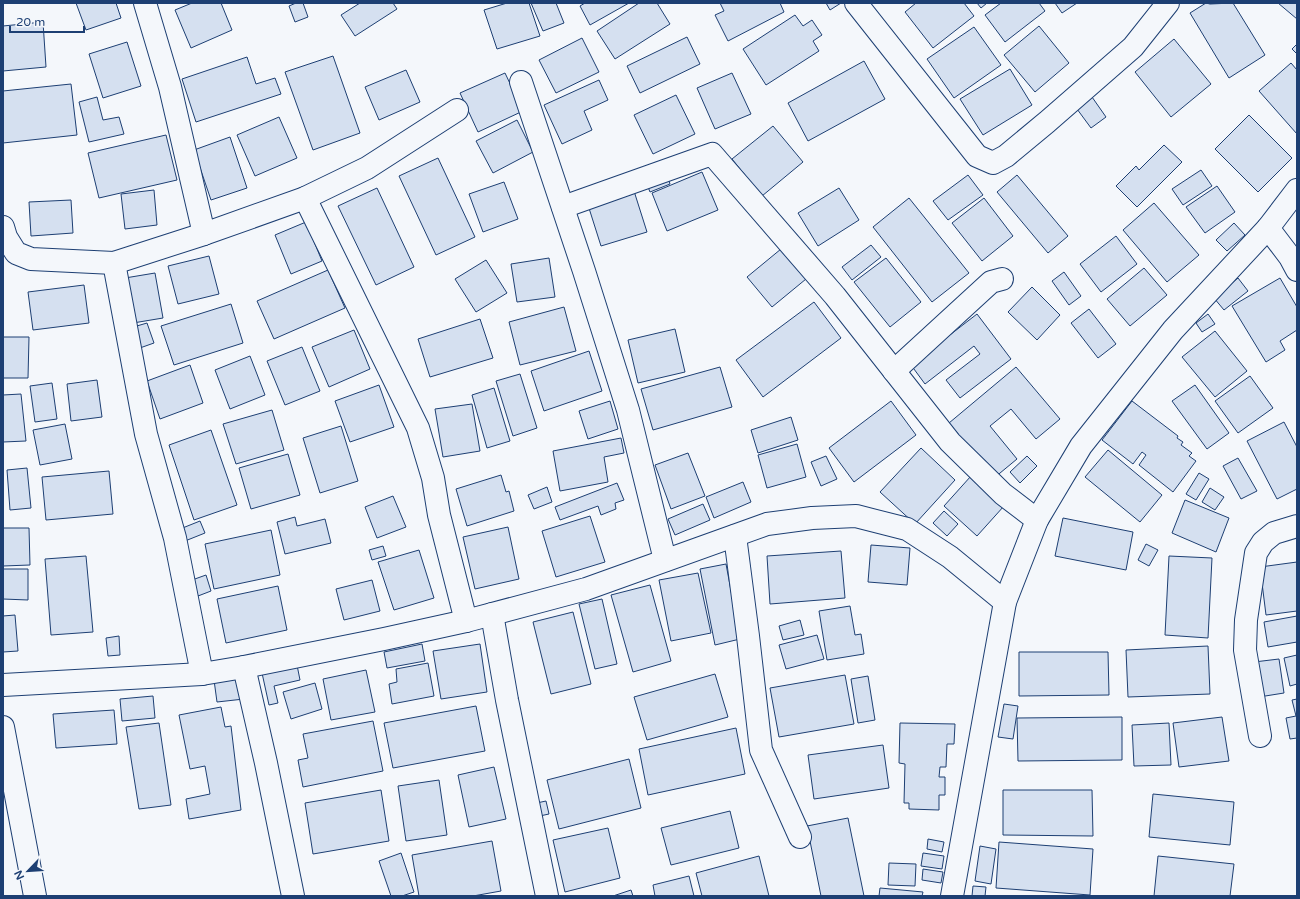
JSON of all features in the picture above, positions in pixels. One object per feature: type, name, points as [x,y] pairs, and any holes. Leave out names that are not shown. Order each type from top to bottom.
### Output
[{"type":"street","points":[[145,3],[170,87],[204,234]]},
{"type":"street","points":[[856,3],[978,156],[993,163],[1006,156],[1133,47],[1168,3]]},
{"type":"street","points":[[521,82],[628,410],[665,560]]},
{"type":"street","points":[[3,227],[6,237],[16,253],[31,259],[114,263],[204,234],[305,198],[367,168],[457,110]]},
{"type":"street","points":[[563,207],[712,154],[835,296],[950,442],[1003,494],[1037,520]]},
{"type":"street","points":[[952,896],[1005,602],[1037,520],[1086,440],[1174,330],[1268,228],[1297,190]]},
{"type":"street","points":[[305,198],[418,428],[434,478],[439,515],[466,621]]},
{"type":"street","points":[[1268,228],[1297,270]]},
{"type":"street","points":[[114,263],[146,434],[175,538],[202,674]]},
{"type":"street","points":[[894,371],[991,282],[1002,278]]},
{"type":"street","points":[[3,685],[202,674],[244,667],[466,621],[586,589],[767,524],[812,518],[856,516],[907,529],[950,557],[1005,602]]},
{"type":"street","points":[[1260,736],[1245,650],[1246,620],[1254,561],[1256,553],[1263,542],[1274,533],[1297,526]]},
{"type":"street","points":[[735,536],[761,750],[800,837]]},
{"type":"street","points":[[492,614],[507,700],[547,896]]},
{"type":"street","points":[[244,667],[266,763],[293,896]]},
{"type":"street","points":[[3,727],[35,896]]},
{"type":"building","points":[[76,3],[116,3],[121,18],[86,30]]},
{"type":"building","points":[[192,3],[221,3],[232,30],[191,48],[175,10]]},
{"type":"building","points":[[296,3],[303,3],[308,17],[295,22],[289,6]]},
{"type":"building","points":[[360,3],[393,3],[397,9],[355,36],[341,15]]},
{"type":"building","points":[[507,3],[529,3],[540,36],[497,49],[484,10]]},
{"type":"building","points":[[531,3],[556,3],[564,23],[543,31]]},
{"type":"building","points":[[585,3],[629,3],[590,25],[580,6]]},
{"type":"building","points":[[639,3],[657,3],[670,24],[615,59],[597,31]]},
{"type":"building","points":[[720,3],[780,3],[784,12],[728,41],[715,15],[724,11]]},
{"type":"building","points":[[826,3],[841,3],[830,10]]},
{"type":"building","points":[[916,3],[964,3],[974,16],[933,48],[905,12]]},
{"type":"building","points":[[977,3],[987,3],[981,8]]},
{"type":"building","points":[[1001,3],[1039,3],[1045,11],[1005,42],[985,15]]},
{"type":"building","points":[[1055,3],[1077,3],[1062,13]]},
{"type":"building","points":[[1206,3],[1233,3],[1265,55],[1229,78],[1190,13]]},
{"type":"building","points":[[1278,3],[1297,3],[1297,19]]},
{"type":"building","points":[[795,15],[803,26],[812,20],[822,35],[813,41],[819,51],[766,85],[743,49]]},
{"type":"building","points":[[43,22],[46,67],[3,71],[3,26]]},
{"type":"building","points":[[1039,26],[1069,63],[1035,92],[1004,55]]},
{"type":"building","points":[[974,27],[1001,65],[954,98],[927,59]]},
{"type":"building","points":[[687,37],[700,64],[640,93],[627,66]]},
{"type":"building","points":[[582,38],[599,72],[556,93],[539,60]]},
{"type":"building","points":[[1174,39],[1211,84],[1171,117],[1135,72]]},
{"type":"building","points":[[127,42],[141,86],[103,98],[89,54]]},
{"type":"building","points":[[1297,44],[1297,54],[1292,49]]},
{"type":"building","points":[[333,56],[360,133],[313,150],[285,72]]},
{"type":"building","points":[[247,57],[256,84],[275,78],[281,94],[196,122],[182,79]]},
{"type":"building","points":[[864,61],[885,99],[808,141],[788,103]]},
{"type":"building","points":[[1291,63],[1297,70],[1297,134],[1259,91]]},
{"type":"building","points":[[1010,69],[1032,105],[983,135],[960,99]]},
{"type":"building","points":[[406,70],[420,102],[379,120],[365,87]]},
{"type":"building","points":[[505,73],[523,111],[478,132],[460,93]]},
{"type":"building","points":[[732,73],[751,114],[715,129],[697,88]]},
{"type":"building","points":[[599,80],[608,100],[584,111],[592,130],[562,144],[544,105]]},
{"type":"building","points":[[71,84],[77,135],[3,143],[3,91]]},
{"type":"building","points":[[676,95],[695,134],[653,154],[634,115]]},
{"type":"building","points":[[97,97],[103,120],[119,117],[124,134],[89,142],[79,102]]},
{"type":"building","points":[[1092,97],[1106,117],[1091,128],[1077,109]]},
{"type":"building","points":[[1249,115],[1292,158],[1258,192],[1215,149]]},
{"type":"building","points":[[279,117],[297,158],[255,176],[237,135]]},
{"type":"building","points":[[517,120],[533,152],[493,173],[476,141]]},
{"type":"building","points":[[773,126],[803,162],[762,196],[732,159]]},
{"type":"building","points":[[166,135],[177,180],[99,198],[88,153]]},
{"type":"building","points":[[230,137],[247,188],[211,200],[194,150]]},
{"type":"building","points":[[1164,145],[1182,162],[1137,207],[1116,186],[1136,166],[1139,170]]},
{"type":"building","points":[[438,158],[475,237],[436,255],[399,176]]},
{"type":"building","points":[[1201,170],[1212,186],[1183,205],[1172,189]]},
{"type":"building","points":[[702,172],[718,210],[667,231],[652,193]]},
{"type":"building","points":[[667,174],[670,184],[650,192],[646,182]]},
{"type":"building","points":[[968,175],[983,195],[948,220],[933,201]]},
{"type":"building","points":[[1017,175],[1068,236],[1048,253],[997,192]]},
{"type":"building","points":[[504,182],[518,219],[483,232],[469,194]]},
{"type":"building","points":[[1217,186],[1235,212],[1205,233],[1186,207]]},
{"type":"building","points":[[377,188],[414,267],[376,285],[338,206]]},
{"type":"building","points":[[839,188],[859,220],[818,246],[798,213]]},
{"type":"building","points":[[154,190],[157,225],[125,229],[121,194]]},
{"type":"building","points":[[634,191],[647,232],[601,246],[588,205]]},
{"type":"building","points":[[909,198],[969,273],[932,302],[873,227]]},
{"type":"building","points":[[984,198],[1013,236],[982,261],[952,223]]},
{"type":"building","points":[[71,200],[73,233],[31,236],[29,202]]},
{"type":"building","points":[[1154,203],[1199,255],[1167,282],[1123,230]]},
{"type":"building","points":[[306,222],[322,261],[291,274],[275,235]]},
{"type":"building","points":[[1234,223],[1245,235],[1227,251],[1216,240]]},
{"type":"building","points":[[1116,236],[1137,264],[1101,292],[1080,264]]},
{"type":"building","points":[[871,245],[881,257],[852,280],[842,267]]},
{"type":"building","points":[[781,249],[806,279],[772,307],[747,277]]},
{"type":"building","points":[[209,256],[219,294],[178,304],[168,266]]},
{"type":"building","points":[[549,258],[555,297],[517,302],[511,264]]},
{"type":"building","points":[[886,258],[921,302],[890,327],[854,282]]},
{"type":"building","points":[[486,260],[507,293],[476,312],[455,279]]},
{"type":"building","points":[[1144,268],[1167,295],[1130,326],[1107,299]]},
{"type":"building","points":[[328,270],[345,308],[274,339],[257,301]]},
{"type":"building","points":[[1064,272],[1081,296],[1069,305],[1052,281]]},
{"type":"building","points":[[155,273],[163,318],[133,323],[125,278]]},
{"type":"building","points":[[1238,278],[1248,291],[1224,310],[1214,298]]},
{"type":"building","points":[[1280,278],[1297,307],[1297,330],[1280,341],[1285,350],[1266,362],[1232,306]]},
{"type":"building","points":[[84,285],[89,323],[33,330],[28,292]]},
{"type":"building","points":[[1032,287],[1060,315],[1037,340],[1008,312]]},
{"type":"building","points":[[814,302],[841,338],[763,397],[736,360]]},
{"type":"building","points":[[231,304],[243,343],[174,365],[161,326]]},
{"type":"building","points":[[564,307],[576,351],[520,365],[509,322]]},
{"type":"building","points":[[1089,309],[1116,344],[1098,358],[1071,323]]},
{"type":"building","points":[[977,314],[1011,359],[960,398],[946,380],[980,354],[974,346],[925,384],[911,365]]},
{"type":"building","points":[[1208,314],[1215,324],[1202,332],[1196,323]]},
{"type":"building","points":[[480,319],[493,358],[430,377],[418,339]]},
{"type":"building","points":[[147,323],[154,343],[137,349],[130,328]]},
{"type":"building","points":[[675,329],[685,372],[638,383],[628,340]]},
{"type":"building","points":[[354,330],[370,369],[329,387],[312,347]]},
{"type":"building","points":[[1215,331],[1247,371],[1215,397],[1182,357]]},
{"type":"building","points":[[3,337],[29,337],[28,378],[3,378]]},
{"type":"building","points":[[302,347],[320,391],[285,405],[267,361]]},
{"type":"building","points":[[589,351],[602,391],[544,411],[531,371]]},
{"type":"building","points":[[250,356],[265,395],[230,409],[215,370]]},
{"type":"building","points":[[190,365],[203,403],[160,419],[147,381]]},
{"type":"building","points":[[720,367],[732,407],[653,430],[641,389]]},
{"type":"building","points":[[1016,367],[1060,419],[1036,439],[1011,409],[990,426],[1017,459],[994,478],[949,423]]},
{"type":"building","points":[[520,374],[537,428],[513,436],[496,381]]},
{"type":"building","points":[[1250,376],[1273,408],[1238,433],[1215,401]]},
{"type":"building","points":[[97,380],[102,417],[71,421],[67,384]]},
{"type":"building","points":[[52,383],[57,419],[35,422],[30,386]]},
{"type":"building","points":[[379,385],[394,427],[350,442],[335,401]]},
{"type":"building","points":[[1195,385],[1229,433],[1207,449],[1172,401]]},
{"type":"building","points":[[494,388],[510,441],[487,448],[472,395]]},
{"type":"building","points":[[21,394],[26,441],[3,442],[3,395]]},
{"type":"building","points":[[610,401],[618,429],[588,439],[579,411]]},
{"type":"building","points":[[891,401],[916,435],[854,482],[829,448]]},
{"type":"building","points":[[1132,401],[1178,436],[1177,438],[1183,442],[1181,445],[1192,453],[1189,456],[1196,461],[1173,492],[1139,465],[1146,455],[1142,452],[1133,464],[1102,440]]},
{"type":"building","points":[[472,404],[480,451],[443,457],[435,409]]},
{"type":"building","points":[[272,410],[284,450],[236,464],[223,424]]},
{"type":"building","points":[[791,417],[798,440],[758,453],[751,430]]},
{"type":"building","points":[[1284,422],[1297,447],[1297,489],[1277,499],[1247,441]]},
{"type":"building","points":[[65,424],[72,459],[40,465],[33,430]]},
{"type":"building","points":[[341,426],[358,481],[320,493],[303,438]]},
{"type":"building","points":[[211,430],[237,505],[194,520],[169,445]]},
{"type":"building","points":[[621,438],[624,453],[604,457],[608,482],[560,491],[553,451]]},
{"type":"building","points":[[797,444],[806,477],[767,488],[758,455]]},
{"type":"building","points":[[921,448],[955,480],[915,524],[880,492]]},
{"type":"building","points":[[1108,450],[1162,495],[1140,522],[1085,477]]},
{"type":"building","points":[[688,453],[705,496],[671,509],[655,465]]},
{"type":"building","points":[[288,454],[300,495],[251,509],[239,468]]},
{"type":"building","points":[[826,456],[837,479],[821,486],[811,462]]},
{"type":"building","points":[[1027,456],[1037,466],[1020,483],[1010,472]]},
{"type":"building","points":[[1238,458],[1257,491],[1241,499],[1223,466]]},
{"type":"building","points":[[27,468],[31,508],[10,510],[7,470]]},
{"type":"building","points":[[109,471],[113,514],[46,520],[42,477]]},
{"type":"building","points":[[1199,473],[1209,479],[1196,500],[1186,494]]},
{"type":"building","points":[[501,475],[506,492],[509,491],[514,511],[467,526],[456,489]]},
{"type":"building","points":[[971,476],[1004,506],[977,536],[944,506]]},
{"type":"building","points":[[743,482],[751,502],[714,518],[706,497]]},
{"type":"building","points":[[617,483],[624,500],[615,503],[616,509],[601,515],[598,506],[560,520],[555,507]]},
{"type":"building","points":[[547,487],[552,502],[534,509],[528,495]]},
{"type":"building","points":[[1210,488],[1224,497],[1215,510],[1202,502]]},
{"type":"building","points":[[393,496],[406,527],[377,538],[365,507]]},
{"type":"building","points":[[1185,500],[1229,518],[1216,552],[1172,533]]},
{"type":"building","points":[[703,504],[710,520],[675,535],[668,519]]},
{"type":"building","points":[[944,511],[958,524],[947,536],[933,523]]},
{"type":"building","points":[[590,516],[605,562],[556,577],[542,531]]},
{"type":"building","points":[[295,517],[297,526],[325,519],[331,543],[285,554],[277,522]]},
{"type":"building","points":[[1063,518],[1133,532],[1126,570],[1055,556]]},
{"type":"building","points":[[200,521],[205,533],[185,541],[180,529]]},
{"type":"building","points":[[508,527],[519,579],[475,589],[463,537]]},
{"type":"building","points":[[3,528],[29,528],[30,565],[3,566]]},
{"type":"building","points":[[271,530],[280,575],[214,589],[205,544]]},
{"type":"building","points":[[1146,544],[1158,550],[1149,566],[1138,560]]},
{"type":"building","points":[[871,545],[910,548],[907,585],[868,582]]},
{"type":"building","points":[[383,546],[386,556],[372,560],[369,550]]},
{"type":"building","points":[[419,550],[434,598],[394,610],[378,562]]},
{"type":"building","points":[[841,551],[845,598],[770,604],[767,556]]},
{"type":"building","points":[[86,556],[93,632],[51,635],[45,559]]},
{"type":"building","points":[[1169,556],[1212,558],[1208,638],[1165,635]]},
{"type":"building","points":[[1297,562],[1297,611],[1266,615],[1260,567]]},
{"type":"building","points":[[726,564],[740,639],[715,645],[700,569]]},
{"type":"building","points":[[3,569],[28,569],[28,600],[3,599]]},
{"type":"building","points":[[698,573],[711,633],[671,641],[659,580]]},
{"type":"building","points":[[206,575],[211,591],[198,596],[192,580]]},
{"type":"building","points":[[372,580],[380,611],[344,620],[336,589]]},
{"type":"building","points":[[650,585],[671,661],[633,672],[611,595]]},
{"type":"building","points":[[278,586],[287,630],[226,643],[217,599]]},
{"type":"building","points":[[602,599],[617,664],[595,669],[579,604]]},
{"type":"building","points":[[850,606],[855,635],[861,634],[864,654],[827,660],[819,611]]},
{"type":"building","points":[[573,612],[591,684],[551,694],[533,622]]},
{"type":"building","points":[[15,615],[18,651],[3,652],[3,616]]},
{"type":"building","points":[[1297,616],[1297,642],[1268,647],[1264,622]]},
{"type":"building","points":[[800,620],[804,635],[783,640],[779,626]]},
{"type":"building","points":[[817,635],[824,659],[786,669],[779,645]]},
{"type":"building","points":[[119,636],[120,655],[108,656],[106,638]]},
{"type":"building","points":[[422,644],[425,661],[387,668],[384,652]]},
{"type":"building","points":[[480,644],[487,692],[441,699],[433,651]]},
{"type":"building","points":[[1208,646],[1210,694],[1128,697],[1126,650]]},
{"type":"building","points":[[1019,652],[1108,652],[1109,695],[1019,696]]},
{"type":"building","points":[[1297,655],[1297,684],[1290,686],[1284,658]]},
{"type":"building","points":[[1279,659],[1284,693],[1259,697],[1254,662]]},
{"type":"building","points":[[428,663],[434,696],[392,704],[389,684],[397,682],[396,669]]},
{"type":"building","points":[[297,665],[300,680],[274,686],[278,703],[269,705],[262,673]]},
{"type":"building","points":[[366,670],[375,712],[331,720],[323,679]]},
{"type":"building","points":[[715,674],[728,717],[647,740],[634,697]]},
{"type":"building","points":[[845,675],[854,724],[779,737],[770,688]]},
{"type":"building","points":[[868,676],[875,720],[858,723],[851,679]]},
{"type":"building","points":[[241,678],[244,699],[217,702],[214,680]]},
{"type":"building","points":[[315,683],[322,709],[291,719],[283,692]]},
{"type":"building","points":[[153,696],[155,718],[122,721],[120,699]]},
{"type":"building","points":[[1297,699],[1297,738],[1290,739],[1286,718],[1296,716],[1292,700]]},
{"type":"building","points":[[1004,704],[1018,706],[1013,739],[998,737]]},
{"type":"building","points":[[476,706],[485,751],[393,768],[384,723]]},
{"type":"building","points":[[221,707],[225,727],[231,726],[241,810],[189,819],[186,799],[210,794],[205,766],[190,769],[179,715]]},
{"type":"building","points":[[114,710],[117,744],[56,748],[53,714]]},
{"type":"building","points":[[1122,717],[1122,760],[1018,761],[1017,718]]},
{"type":"building","points":[[1222,717],[1229,761],[1179,767],[1173,723]]},
{"type":"building","points":[[373,721],[383,771],[303,787],[298,760],[308,758],[303,734]]},
{"type":"building","points":[[159,723],[171,805],[139,809],[126,727]]},
{"type":"building","points":[[900,723],[955,724],[954,744],[947,744],[946,767],[940,767],[939,777],[945,777],[945,795],[939,795],[939,810],[909,809],[909,803],[904,803],[905,764],[899,763]]},
{"type":"building","points":[[1169,723],[1171,765],[1134,766],[1132,725]]},
{"type":"building","points":[[736,728],[745,774],[648,795],[639,749]]},
{"type":"building","points":[[883,745],[889,788],[814,799],[808,755]]},
{"type":"building","points":[[629,759],[641,808],[559,829],[547,780]]},
{"type":"building","points":[[494,767],[506,819],[469,827],[458,775]]},
{"type":"building","points":[[439,780],[447,835],[406,841],[398,786]]},
{"type":"building","points":[[381,790],[389,841],[313,854],[305,803]]},
{"type":"building","points":[[1003,790],[1092,790],[1093,836],[1003,835]]},
{"type":"building","points":[[1153,794],[1234,802],[1230,845],[1149,837]]},
{"type":"building","points":[[546,801],[549,814],[535,817],[532,804]]},
{"type":"building","points":[[730,811],[739,848],[671,865],[661,828]]},
{"type":"building","points":[[848,818],[864,896],[821,896],[807,826]]},
{"type":"building","points":[[608,828],[620,878],[565,892],[553,840]]},
{"type":"building","points":[[928,839],[944,842],[942,852],[927,849]]},
{"type":"building","points":[[492,841],[501,891],[473,896],[419,896],[412,855]]},
{"type":"building","points":[[999,842],[1093,849],[1090,895],[996,888]]},
{"type":"building","points":[[980,846],[996,849],[991,884],[975,881]]},
{"type":"building","points":[[401,853],[414,892],[402,896],[391,896],[379,861]]},
{"type":"building","points":[[923,853],[944,856],[942,869],[921,866]]},
{"type":"building","points":[[759,856],[769,896],[702,896],[696,873]]},
{"type":"building","points":[[1158,856],[1234,864],[1230,896],[1154,896]]},
{"type":"building","points":[[889,863],[916,864],[915,886],[888,885]]},
{"type":"building","points":[[923,869],[943,872],[941,883],[922,880]]},
{"type":"building","points":[[689,876],[694,896],[655,896],[653,885]]},
{"type":"building","points":[[973,886],[986,887],[985,896],[972,896]]},
{"type":"building","points":[[880,888],[923,892],[922,896],[879,896]]},
{"type":"building","points":[[631,890],[633,896],[613,896]]}]
